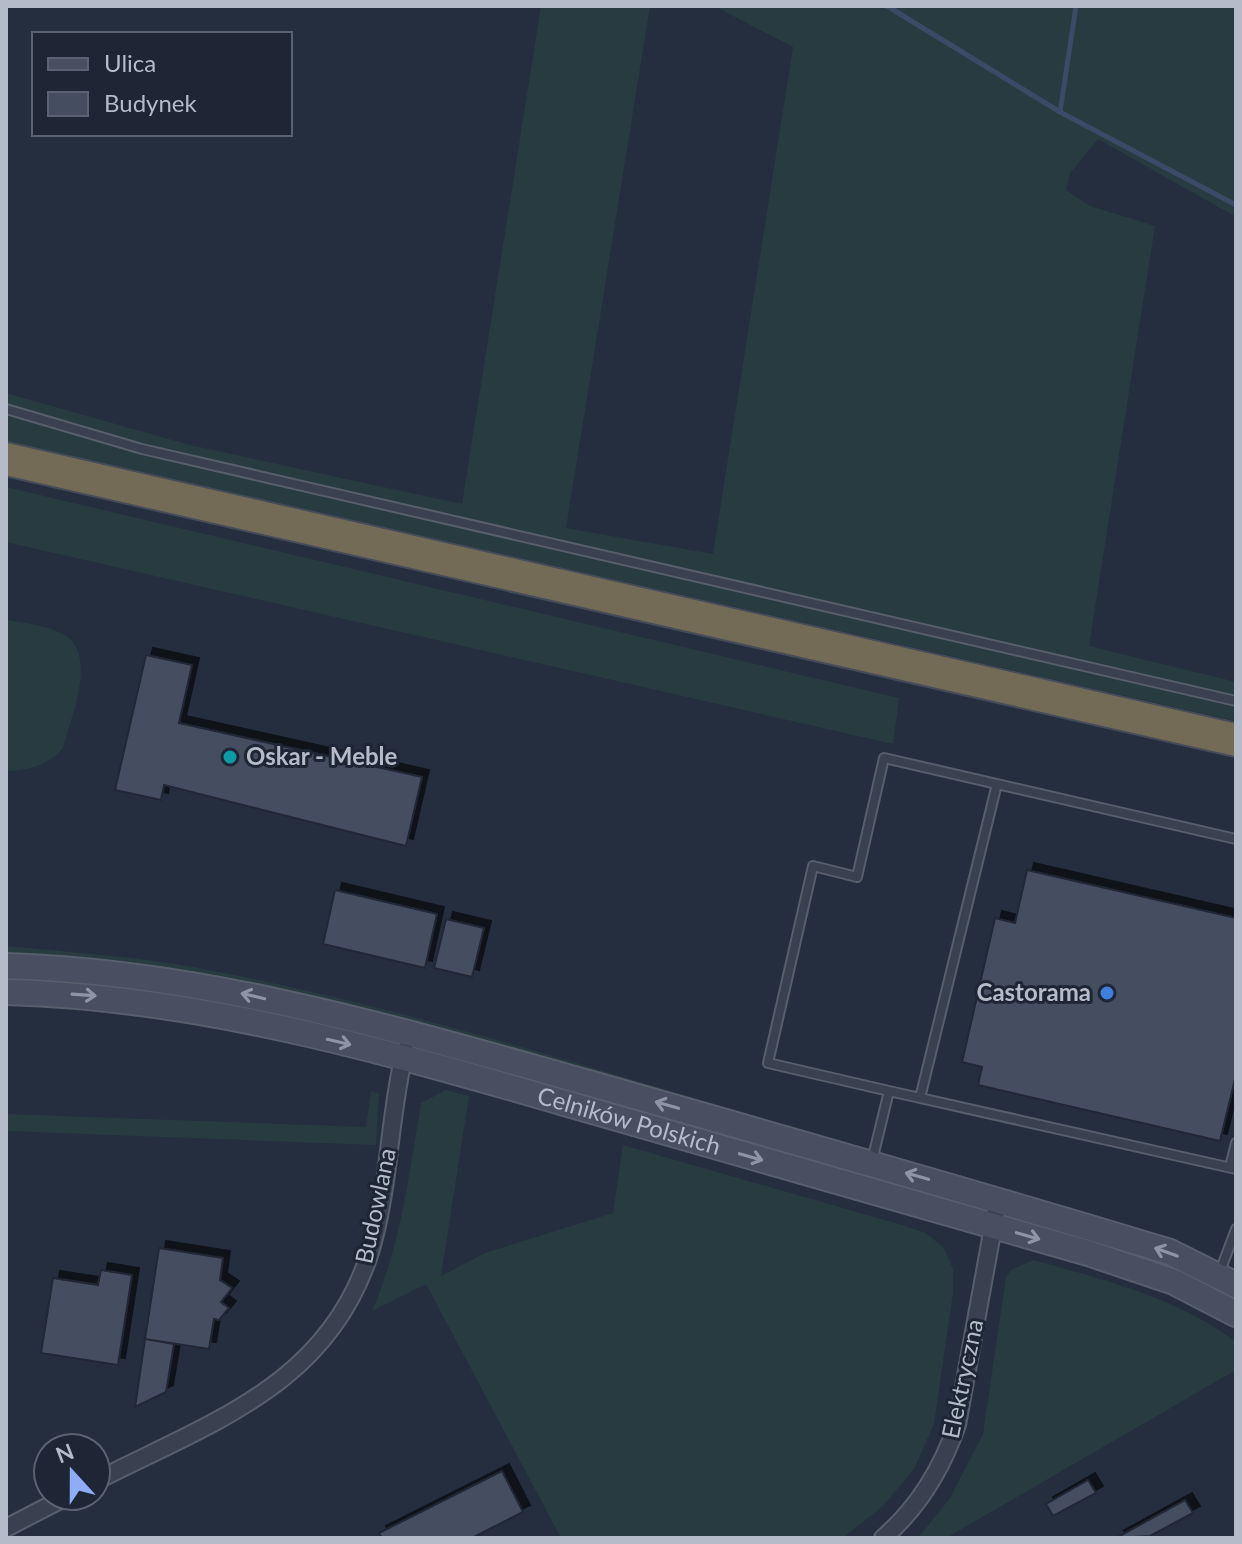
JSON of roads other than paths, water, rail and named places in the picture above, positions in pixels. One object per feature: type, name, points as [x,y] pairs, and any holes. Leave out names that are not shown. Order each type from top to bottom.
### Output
[{"type":"highway","points":[[6,459],[1236,740]]},
{"type":"street","name":"Celników Polskich","points":[[6,966],[93,970],[181,981],[409,1032],[871,1163],[1170,1252],[1228,1280]]},
{"type":"street","name":"Celników Polskich","points":[[6,992],[107,997],[175,1005],[403,1057],[991,1225],[1174,1282],[1236,1314]]},
{"type":"street","name":"Budowlana","points":[[112,1473],[274,1388],[323,1342],[354,1294],[371,1248],[409,1032]]},
{"type":"street","name":"Elektryczna","points":[[883,1538],[922,1497],[947,1453],[957,1425],[991,1225],[998,1200]]},
{"type":"street","points":[[6,1528],[37,1512]]},
{"type":"lane","points":[[6,409],[142,449],[1236,701]]},
{"type":"lane","points":[[1236,839],[884,758],[857,877],[813,866],[768,1063],[1233,1168],[1236,1143]]},
{"type":"lane","points":[[920,1098],[997,784]]},
{"type":"lane","points":[[871,1163],[889,1091]]},
{"type":"lane","points":[[1228,1280],[1236,1229]]},
{"type":"waterway","points":[[887,6],[1060,112],[1236,205]]},
{"type":"waterway","points":[[1060,112],[1076,6]]},
{"type":"place","name":"Oskar - Meble","points":[[230,757]]},
{"type":"place","name":"Castorama","points":[[1107,993]]}]
